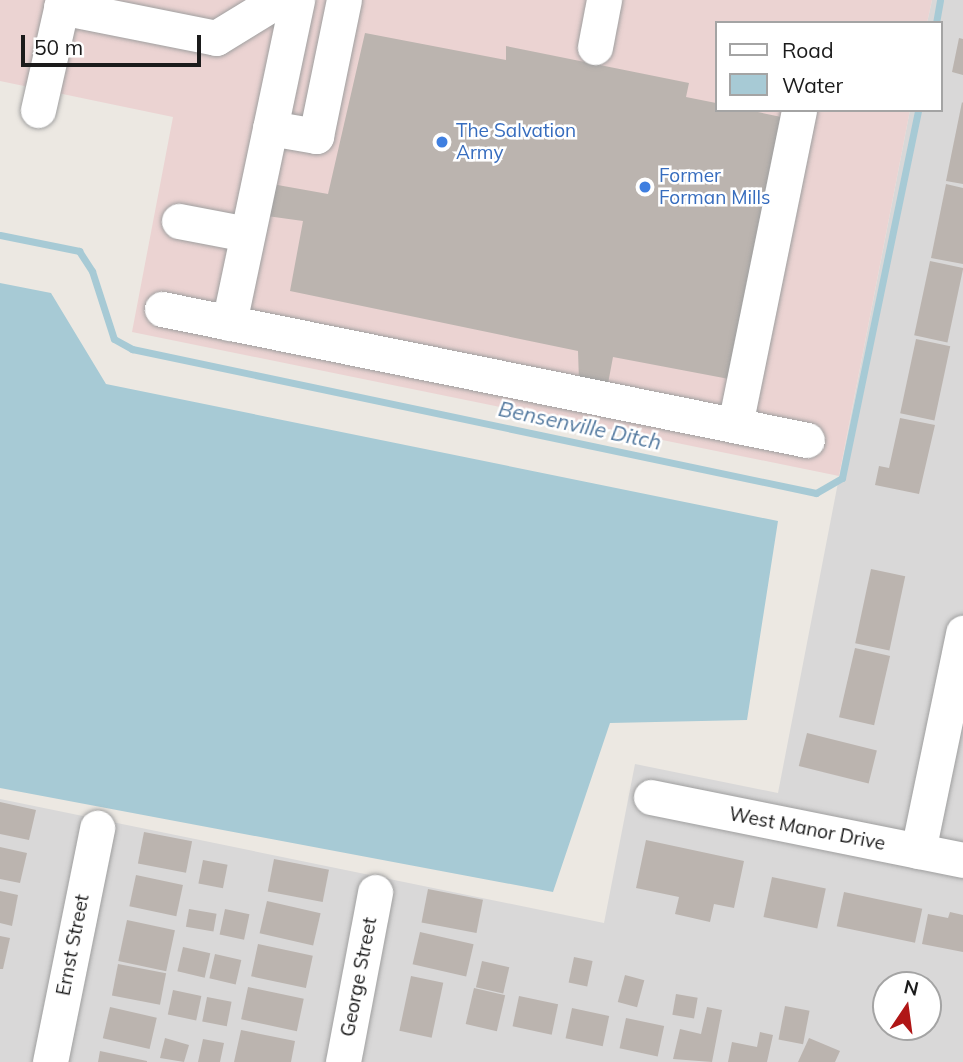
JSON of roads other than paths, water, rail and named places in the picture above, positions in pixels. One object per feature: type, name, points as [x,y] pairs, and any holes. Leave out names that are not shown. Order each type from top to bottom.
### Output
[{"type":"street","points":[[38,110],[62,4],[216,38],[278,0]]},
{"type":"street","points":[[229,323],[297,0]]},
{"type":"street","points":[[270,128],[316,136],[344,0]]},
{"type":"street","points":[[595,47],[604,0]]},
{"type":"street","points":[[735,425],[799,112]]},
{"type":"street","points":[[179,220],[247,234]]},
{"type":"street","points":[[162,309],[807,440]]},
{"type":"street","points":[[918,851],[963,633]]},
{"type":"street","name":"West Manor Drive","points":[[651,797],[963,860]]},
{"type":"street","name":"Ernst Street","points":[[50,1062],[97,828]]},
{"type":"street","name":"George Street","points":[[343,1062],[376,892]]},
{"type":"water","points":[[0,283],[51,293],[106,384],[778,521],[747,720],[610,723],[553,892],[0,788]]},
{"type":"waterway","name":"Bensenville Ditch","points":[[936,21],[940,0]]},
{"type":"waterway","name":"Bensenville Ditch","points":[[0,235],[79,251],[92,271],[114,339],[132,349],[816,493],[842,478],[918,112]]},
{"type":"place","name":"The Salvation Army","points":[[442,142]]},
{"type":"place","name":"Former Forman Mills","points":[[645,187]]}]
